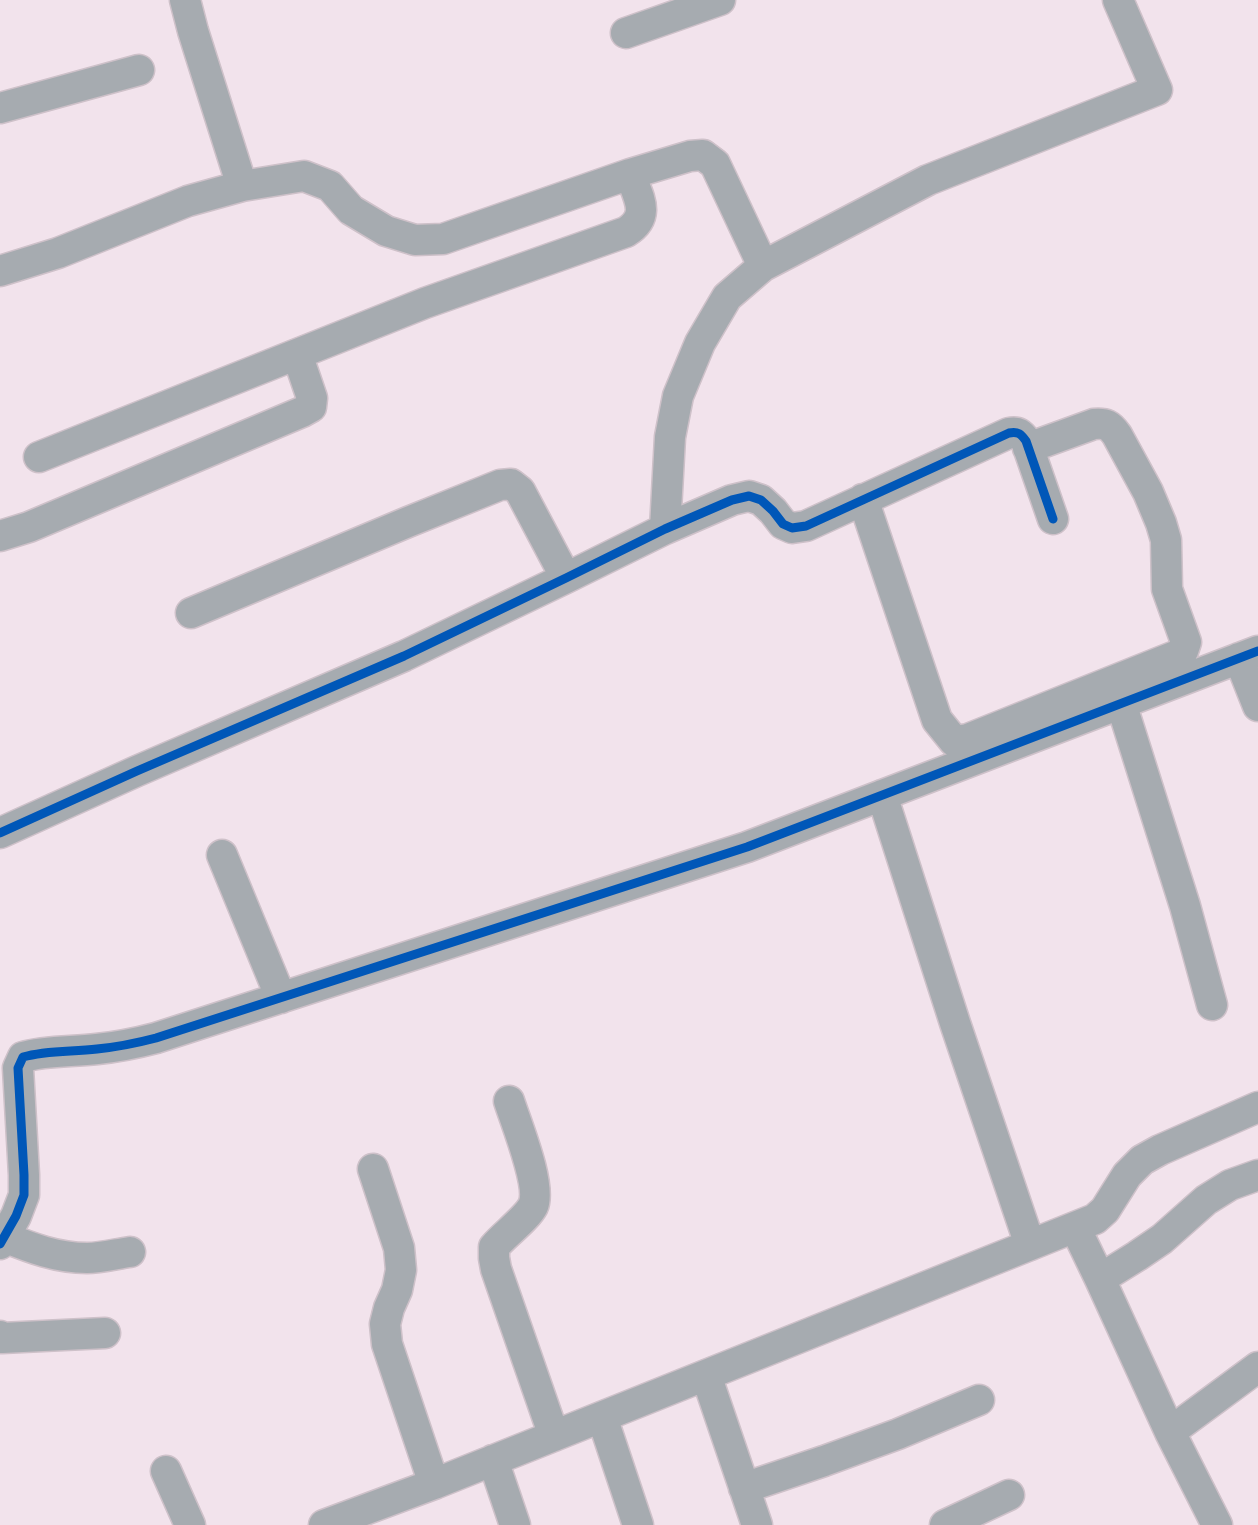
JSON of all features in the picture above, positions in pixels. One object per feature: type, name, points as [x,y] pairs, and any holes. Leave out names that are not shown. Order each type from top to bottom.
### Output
[{"type":"street","points":[[185,0],[242,186]]},
{"type":"street","points":[[626,33],[720,0]]},
{"type":"street","points":[[665,528],[670,437],[678,396],[700,343],[727,297],[763,266],[928,180],[1157,90],[1118,0]]},
{"type":"street","points":[[0,108],[139,70]]},
{"type":"street","points":[[0,271],[58,253],[188,201],[242,186],[304,176],[330,186],[351,210],[386,231],[415,240],[443,239],[630,174],[690,156],[703,155],[715,164],[763,266]]},
{"type":"street","points":[[39,457],[425,303],[626,232],[636,226],[642,207],[630,174]]},
{"type":"street","points":[[0,536],[302,412],[311,406],[312,398],[297,354]]},
{"type":"street","points":[[130,1252],[89,1258],[62,1257],[2,1240],[16,1216],[24,1195],[18,1068],[23,1057],[34,1053],[134,1044],[156,1038],[747,847],[882,795],[1047,720],[1184,651],[1186,642],[1167,589],[1166,540],[1161,522],[1148,492],[1111,426],[1103,423],[1094,424],[1028,448]]},
{"type":"street","points":[[0,833],[137,771],[404,656],[665,528],[732,500],[749,496],[761,500],[783,524],[792,528],[806,526],[1016,431],[1021,434],[1028,448],[1053,519]]},
{"type":"street","points":[[191,613],[500,485],[511,484],[520,491],[566,578]]},
{"type":"street","points":[[863,499],[937,720],[954,741],[1121,703],[1249,654],[1258,706]]},
{"type":"street","points":[[1121,703],[1185,906],[1212,1005]]},
{"type":"street","points":[[882,795],[951,1011],[1030,1245]]},
{"type":"street","points":[[222,855],[281,998]]},
{"type":"street","points":[[508,1101],[534,1179],[536,1194],[533,1206],[494,1247],[494,1258],[554,1436]]},
{"type":"street","points":[[324,1525],[434,1484],[1095,1219],[1105,1210],[1127,1175],[1142,1160],[1160,1149],[1258,1107]]},
{"type":"street","points":[[373,1169],[399,1248],[401,1270],[397,1290],[385,1324],[387,1344],[434,1484]]},
{"type":"street","points":[[1100,1279],[1162,1239],[1206,1200],[1230,1185],[1258,1175]]},
{"type":"street","points":[[1075,1227],[1170,1432],[1217,1525]]},
{"type":"street","points":[[0,1336],[2,1338],[105,1333]]},
{"type":"street","points":[[1170,1432],[1258,1368]]},
{"type":"street","points":[[705,1375],[757,1525]]},
{"type":"street","points":[[744,1488],[898,1434],[979,1400]]},
{"type":"street","points":[[602,1417],[638,1525]]},
{"type":"street","points":[[493,1460],[515,1525]]},
{"type":"street","points":[[166,1471],[190,1525]]},
{"type":"street","points":[[945,1525],[1009,1495]]},
{"type":"cycle path","points":[[0,833],[137,771],[404,656],[665,529],[732,500],[749,496],[761,500],[783,524],[792,528],[806,526],[1015,432],[1026,441],[1053,519]]},
{"type":"cycle path","points":[[0,1244],[16,1216],[24,1195],[18,1068],[23,1057],[50,1052],[112,1047],[156,1038],[747,847],[1258,651]]}]
